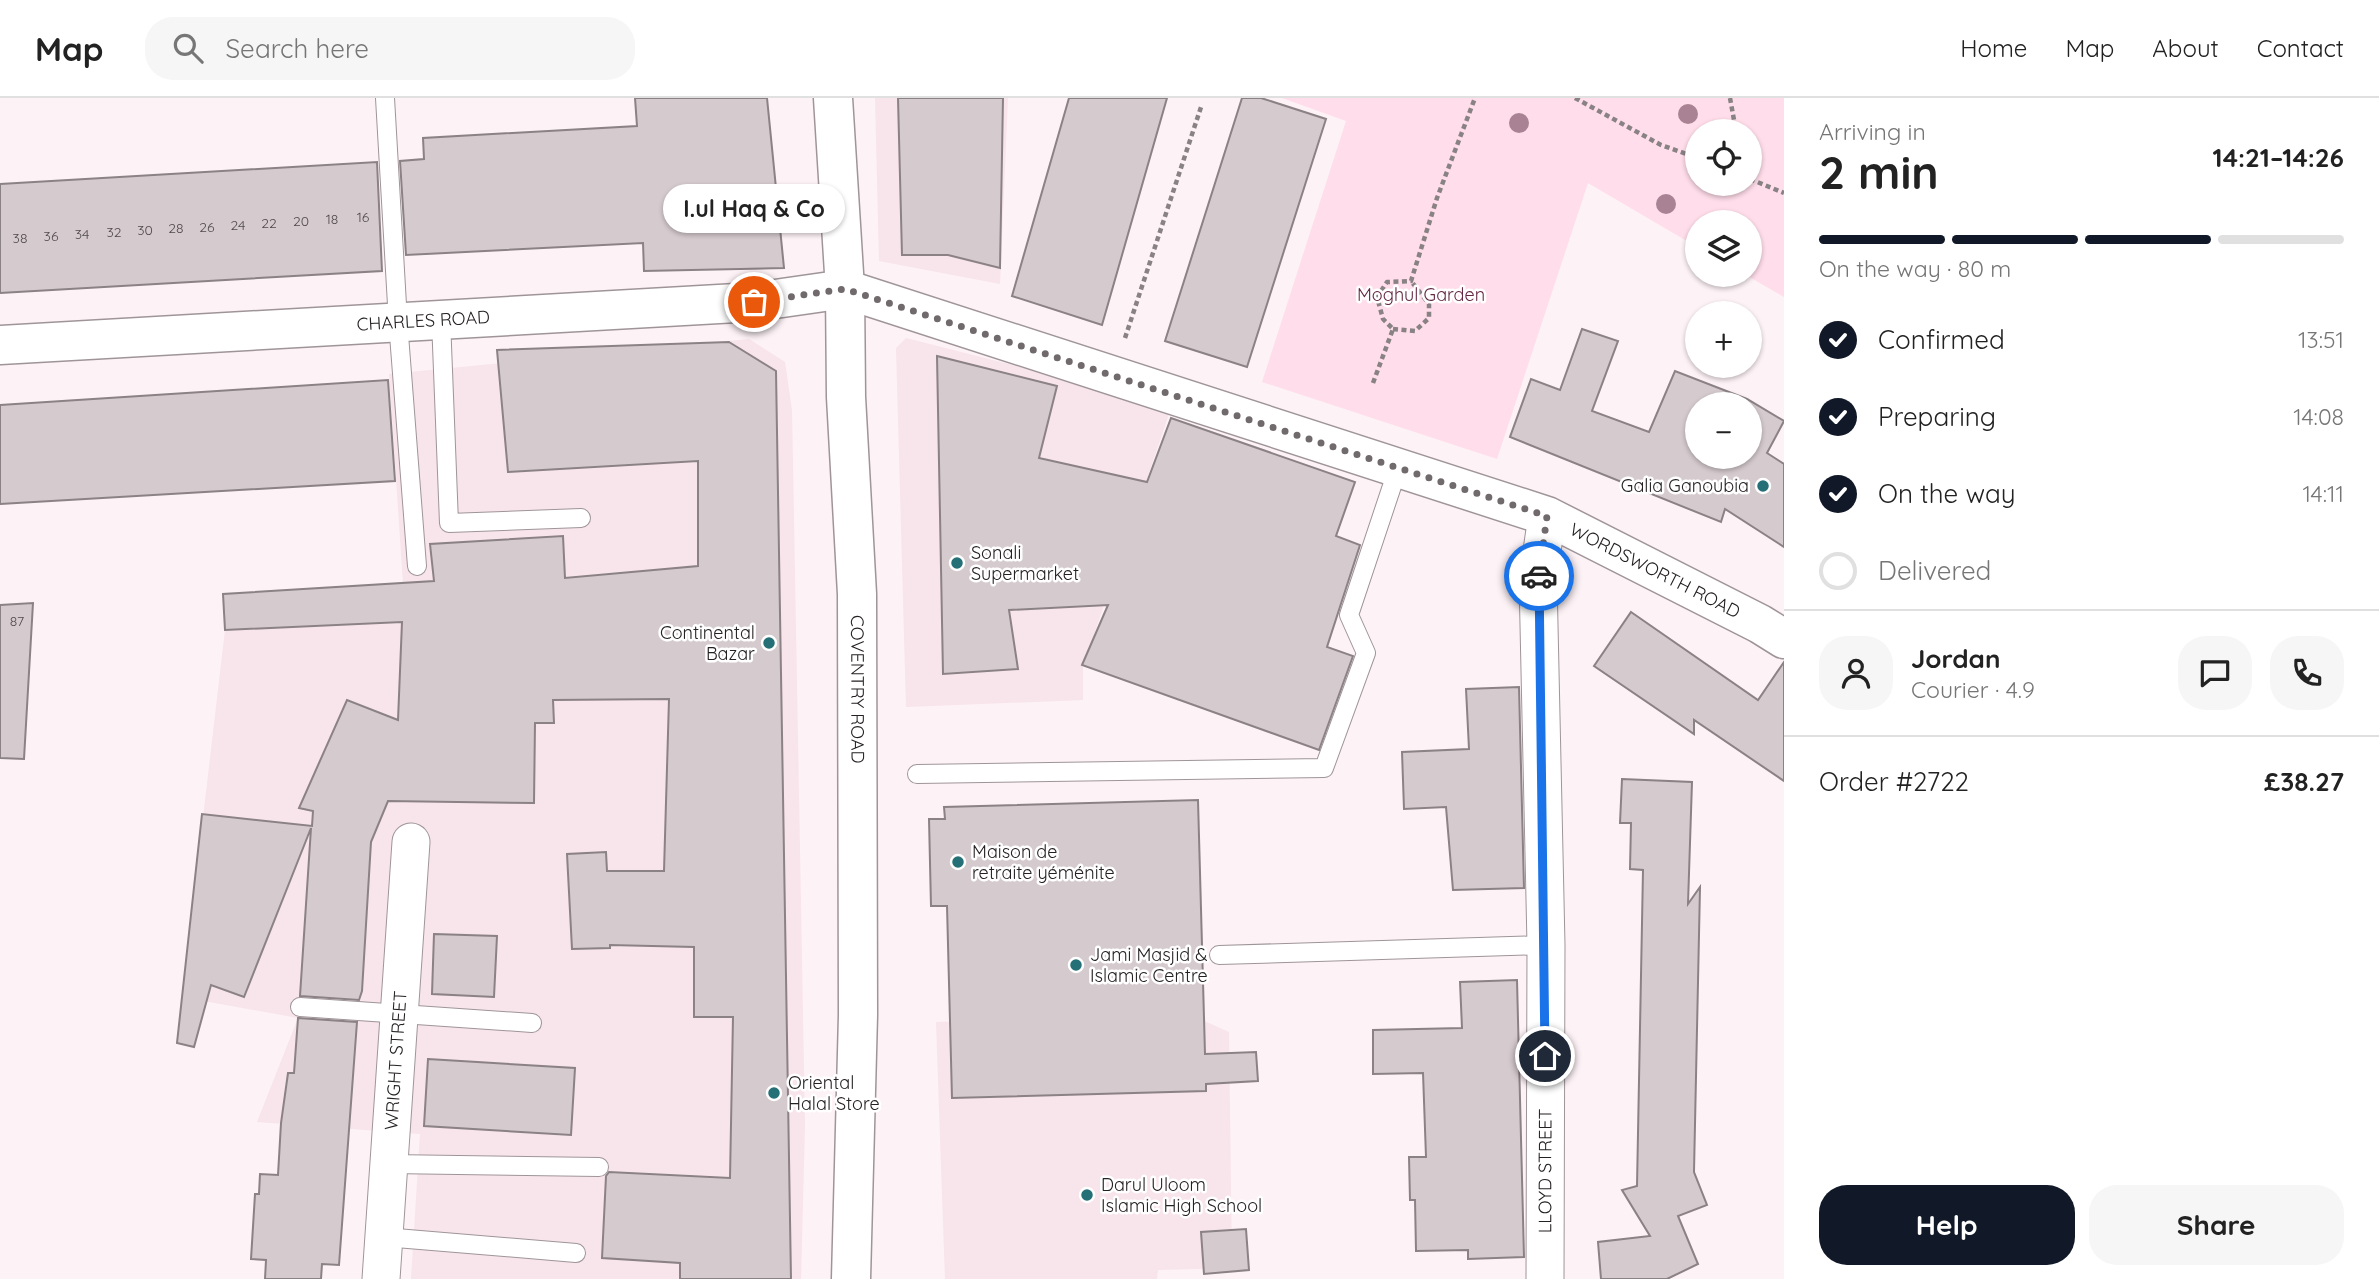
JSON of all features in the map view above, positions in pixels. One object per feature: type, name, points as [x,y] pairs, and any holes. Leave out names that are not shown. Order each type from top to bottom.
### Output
[{"type":"street","name":"COVENTRY ROAD","points":[[833,98],[845,289],[846,397],[857,594],[858,1015],[851,1279]]},
{"type":"street","name":"CHARLES ROAD","points":[[0,345],[754,302],[845,289]]},
{"type":"street","name":"WORDSWORTH ROAD","points":[[845,289],[1547,516],[1760,624],[1784,639]]},
{"type":"street","name":"LLOYD STREET","points":[[1545,1279],[1546,945],[1538,579],[1547,516]]},
{"type":"street","name":"WRIGHT STREET","points":[[381,1279],[411,842]]},
{"type":"lane","points":[[385,98],[398,322],[417,566]]},
{"type":"lane","points":[[441,320],[449,523],[581,518]]},
{"type":"lane","points":[[917,774],[1324,768],[1366,653],[1349,615],[1398,468]]},
{"type":"lane","points":[[1219,955],[1546,945]]},
{"type":"lane","points":[[300,1007],[399,1016],[533,1023]]},
{"type":"lane","points":[[389,1164],[599,1167]]},
{"type":"lane","points":[[384,1237],[576,1253]]},
{"type":"path","points":[[1411,281],[1437,198],[1475,98]]},
{"type":"path","points":[[1575,98],[1661,145],[1685,153]]},
{"type":"path","points":[[1730,98],[1734,119]]},
{"type":"path","points":[[1113,376],[1202,104]]},
{"type":"path","points":[[1762,184],[1784,193]]},
{"type":"path","points":[[1411,281],[1429,304],[1429,318],[1415,331],[1393,329],[1383,319],[1377,297],[1387,282],[1411,281]]},
{"type":"path","points":[[1373,383],[1393,329]]},
{"type":"shaded area","points":[[875,98],[1008,98],[1000,284],[879,261]]},
{"type":"shaded area","points":[[906,338],[1020,367],[1169,414],[1083,667],[1083,700],[906,707],[896,348]]},
{"type":"shaded area","points":[[749,339],[785,362],[792,411],[805,1125],[801,1279],[411,1279],[420,1134],[257,1122],[298,1018],[182,997],[225,630],[223,594],[403,584],[389,374]]},
{"type":"shaded area","name":"Darul Uloom Islamic High School","points":[[1191,1015],[1229,1032],[1232,1268],[1158,1270],[1157,1279],[945,1279],[936,1022]]},
{"type":"green space","name":"Moghul Garden","points":[[1282,98],[1784,98],[1784,297],[1762,284],[1762,210],[1685,210],[1685,240],[1588,183],[1497,459],[1262,382],[1346,121]]},
{"type":"building","points":[[635,98],[767,98],[784,268],[644,271],[643,243],[406,255],[400,161],[424,159],[423,138],[637,126]]},
{"type":"building","points":[[898,98],[1003,98],[1000,268],[948,255],[902,255]]},
{"type":"building","points":[[1069,98],[1167,98],[1102,325],[1012,296]]},
{"type":"building","points":[[1242,98],[1261,98],[1326,119],[1247,367],[1165,341]]},
{"type":"building","points":[[377,162],[382,271],[0,293],[0,184]]},
{"type":"building","points":[[1582,329],[1618,341],[1592,411],[1649,432],[1675,371],[1685,375],[1685,378],[1693,378],[1729,392],[1685,392],[1685,469],[1762,469],[1762,408],[1784,421],[1767,453],[1784,464],[1784,547],[1725,509],[1721,522],[1510,437],[1531,379],[1560,390]]},
{"type":"building","points":[[729,342],[776,371],[791,1279],[680,1279],[680,1263],[602,1258],[606,1176],[609,1172],[730,1178],[733,1017],[694,1017],[694,947],[610,945],[610,948],[572,949],[567,854],[606,852],[607,871],[664,871],[669,699],[553,700],[554,723],[535,723],[534,803],[388,801],[371,842],[362,991],[359,1000],[300,996],[311,828],[244,997],[211,985],[194,1047],[177,1043],[202,814],[312,826],[313,811],[299,808],[347,700],[398,720],[402,622],[225,630],[223,594],[434,581],[430,544],[563,536],[565,578],[698,566],[698,461],[508,472],[497,350]]},
{"type":"building","points":[[937,356],[1057,386],[1039,458],[1147,482],[1171,418],[1355,482],[1336,536],[1360,545],[1327,647],[1353,656],[1319,750],[1082,665],[1108,605],[1009,610],[1018,669],[943,674]]},
{"type":"building","points":[[388,380],[395,481],[0,504],[0,405]]},
{"type":"building","points":[[33,603],[24,759],[0,758],[0,605]]},
{"type":"building","points":[[1631,612],[1758,700],[1784,662],[1784,781],[1694,720],[1694,734],[1594,666]]},
{"type":"building","points":[[1519,687],[1524,888],[1453,890],[1446,807],[1404,809],[1402,752],[1469,749],[1466,689]]},
{"type":"building","points":[[1622,779],[1692,782],[1688,904],[1700,887],[1694,1172],[1707,1205],[1678,1216],[1698,1264],[1667,1279],[1601,1279],[1598,1242],[1650,1236],[1622,1190],[1637,1186],[1643,870],[1630,869],[1631,823],[1620,823]]},
{"type":"building","name":"Jami Masjid & Islamic Centre","points":[[1198,800],[1205,1054],[1256,1052],[1258,1081],[1206,1084],[1206,1091],[952,1098],[947,906],[931,906],[929,819],[945,819],[944,807]]},
{"type":"building","points":[[434,934],[497,936],[494,997],[432,994]]},
{"type":"building","points":[[1517,980],[1524,1257],[1468,1259],[1468,1250],[1416,1251],[1415,1200],[1410,1200],[1409,1157],[1426,1157],[1423,1073],[1373,1074],[1373,1030],[1462,1028],[1460,982]]},
{"type":"building","points":[[298,1018],[357,1022],[339,1265],[322,1264],[321,1279],[265,1279],[266,1260],[251,1259],[255,1194],[259,1194],[260,1174],[278,1175],[281,1123],[288,1073],[294,1073]]},
{"type":"building","points":[[428,1059],[575,1068],[571,1135],[424,1126]]},
{"type":"building","points":[[1246,1229],[1249,1270],[1204,1274],[1201,1232]]},
{"type":"way so far","points":[[754,302],[845,289],[1547,516],[1539,576]]},
{"type":"place","name":"I.ul Haq & Co","points":[[754,302]]},
{"type":"place","name":"Galia Ganoubia","points":[[1763,486]]},
{"type":"place","name":"Sonali Supermarket","points":[[957,563]]},
{"type":"place","name":"Continental Bazar","points":[[769,643]]},
{"type":"place","name":"Maison de retraite yéménite","points":[[958,862]]},
{"type":"place","name":"Jami Masjid & Islamic Centre","points":[[1076,965]]},
{"type":"place","name":"Oriental Halal Store","points":[[774,1093]]},
{"type":"place","name":"Darul Uloom Islamic High School","points":[[1087,1195]]},
{"type":"route","points":[[1539,576],[1546,945],[1545,1056]]}]
